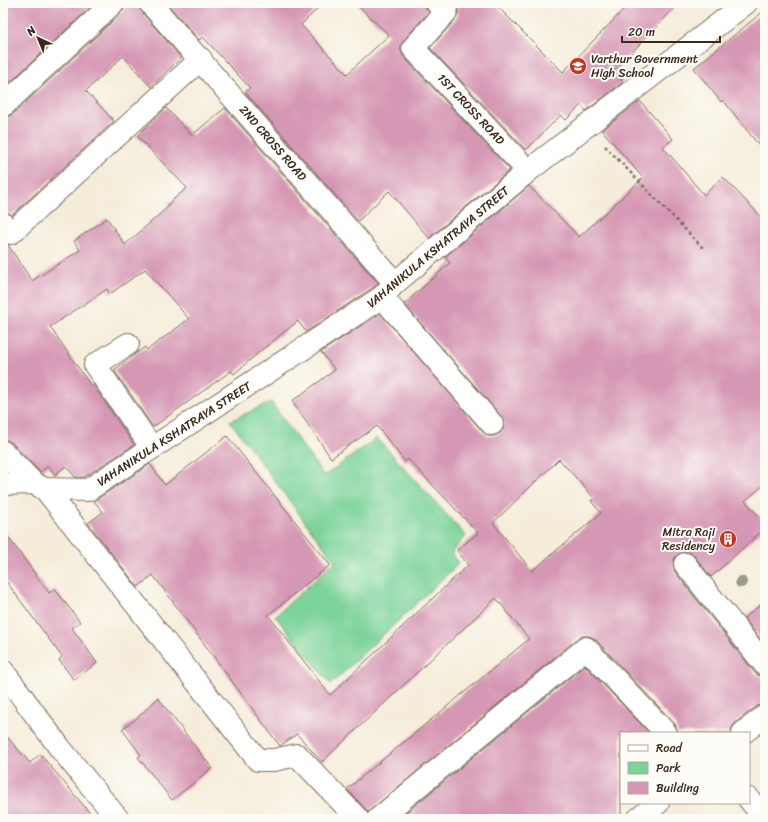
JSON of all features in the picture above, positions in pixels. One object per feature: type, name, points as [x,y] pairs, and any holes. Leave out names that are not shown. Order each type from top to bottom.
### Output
[{"type":"street","points":[[4,105],[113,3]]},
{"type":"street","name":"2ND CROSS ROAD","points":[[150,3],[200,59],[389,290],[492,424]]},
{"type":"street","name":"1ST CROSS ROAD","points":[[437,3],[446,12],[413,48],[528,171]]},
{"type":"street","name":"VAHANIKULA KSHATRAYA STREET","points":[[3,484],[88,490],[389,290],[528,171],[746,3]]},
{"type":"street","points":[[3,224],[11,232],[200,59]]},
{"type":"street","points":[[128,344],[95,365],[152,448]]},
{"type":"street","points":[[3,452],[39,486],[258,760],[274,760],[297,754],[358,819]]},
{"type":"street","points":[[685,564],[765,665]]},
{"type":"street","points":[[378,819],[586,648],[665,732]]},
{"type":"street","points":[[3,672],[60,748],[118,819]]},
{"type":"street","points":[[745,732],[765,716]]},
{"type":"street","points":[[750,800],[765,819]]},
{"type":"street","points":[[638,819],[657,804]]},
{"type":"path","points":[[586,127],[703,248]]},
{"type":"green space","points":[[271,402],[324,476],[377,438],[466,536],[452,552],[458,564],[331,684],[275,616],[335,562],[230,421]]},
{"type":"building","points":[[3,3],[95,3],[3,89]]},
{"type":"building","points":[[125,3],[138,3],[141,11],[181,58],[151,87],[123,56],[86,91],[114,121],[12,215],[7,212],[3,212],[3,117],[13,114],[122,12],[125,7]]},
{"type":"building","points":[[167,3],[323,3],[301,25],[347,74],[389,35],[355,3],[425,3],[425,7],[429,12],[401,45],[401,51],[404,57],[510,170],[429,238],[389,191],[358,221],[245,92],[250,88],[203,37],[199,40]]},
{"type":"building","points":[[455,3],[494,3],[563,72],[630,3],[679,3],[614,71],[623,82],[586,111],[581,105],[566,120],[561,115],[526,150],[430,48],[458,15],[458,9]]},
{"type":"building","points":[[765,10],[765,153],[723,100],[721,102],[694,68]]},
{"type":"building","points":[[640,101],[673,139],[663,147],[704,195],[723,177],[765,221],[765,484],[745,501],[765,523],[765,528],[711,577],[695,556],[689,552],[678,554],[674,559],[673,565],[675,572],[755,673],[765,677],[765,704],[757,706],[735,723],[731,732],[678,732],[675,724],[595,639],[590,636],[583,636],[578,638],[368,812],[347,789],[529,639],[496,598],[322,762],[297,734],[280,746],[153,575],[138,587],[88,523],[103,512],[94,501],[150,464],[165,485],[227,436],[330,565],[268,615],[330,695],[468,565],[457,550],[478,533],[408,459],[405,462],[377,426],[331,458],[292,401],[335,370],[321,352],[380,313],[483,432],[488,436],[494,436],[500,433],[504,428],[504,422],[501,416],[404,304],[450,263],[445,257],[529,186],[579,237],[643,178],[602,130]],"holes":[[[559,459],[594,498],[591,501],[601,513],[532,571],[493,523]]]},
{"type":"building","points":[[166,108],[192,135],[225,108],[378,283],[306,332],[298,321],[234,374],[231,371],[153,427],[114,370],[145,347],[147,350],[189,319],[145,269],[110,294],[107,289],[50,327],[91,386],[93,385],[134,445],[84,477],[75,477],[66,466],[55,475],[48,466],[40,472],[12,443],[7,440],[3,440],[3,242],[8,245],[32,281],[80,250],[74,241],[107,218],[125,245],[187,188],[137,136]]},
{"type":"building","points":[[3,530],[49,593],[55,589],[80,622],[72,628],[97,663],[74,680],[59,660],[62,657],[3,577]]},
{"type":"building","points":[[765,601],[765,645],[744,618]]},
{"type":"building","points":[[585,665],[648,732],[620,732],[621,819],[398,819]]},
{"type":"building","points":[[158,698],[212,768],[172,800],[138,757],[141,755],[122,729],[136,719]]},
{"type":"building","points":[[3,732],[30,763],[40,754],[95,819],[3,819]]},
{"type":"place","name":"Varthur Government High School","points":[[578,66]]},
{"type":"place","name":"Mitra Raji Residency","points":[[728,539]]}]
